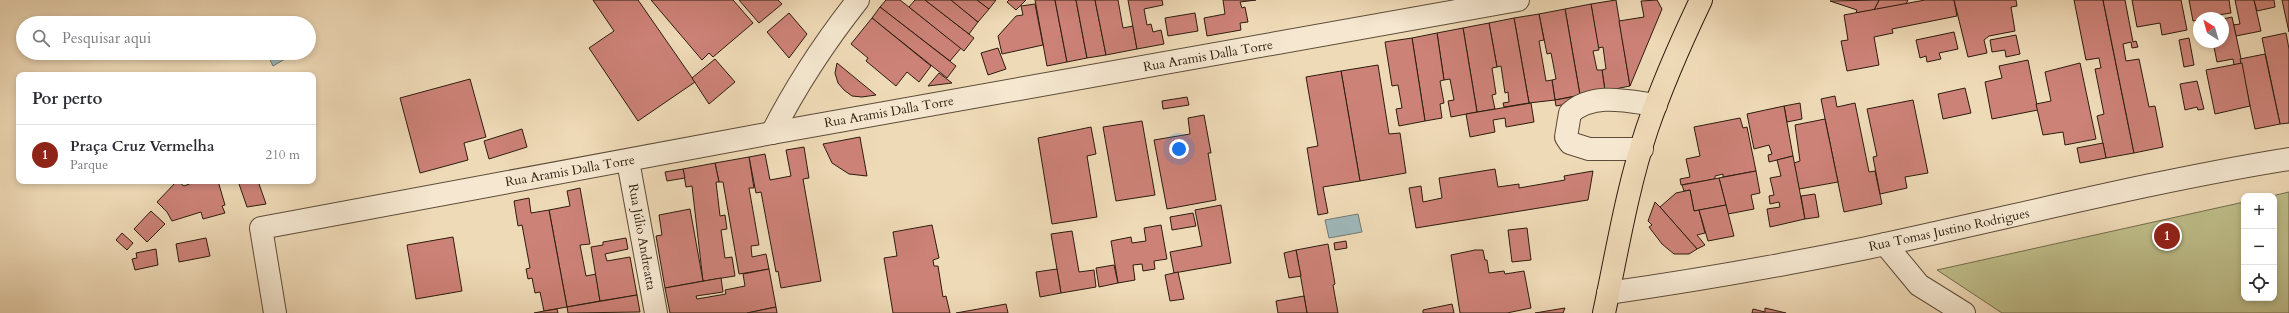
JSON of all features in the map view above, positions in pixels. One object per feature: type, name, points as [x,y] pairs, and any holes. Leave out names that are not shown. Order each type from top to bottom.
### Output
[{"type":"main road","points":[[1606,303],[1625,210],[1642,149],[1656,105],[1681,42],[1701,0]]},
{"type":"street","points":[[772,133],[798,82],[825,42],[858,0]]},
{"type":"street","name":"Rua Aramis Dalla Torre","points":[[275,313],[261,228],[628,161],[772,133],[1518,0]]},
{"type":"street","points":[[1642,149],[1589,149],[1570,144],[1566,137],[1570,113],[1580,104],[1607,99],[1656,105]]},
{"type":"street","name":"Rua Tomas Justino Rodrigues","points":[[1606,303],[1701,280],[1885,244],[2221,170],[2289,159]]},
{"type":"street","name":"Rua Júlio Andreatta","points":[[628,161],[656,313]]},
{"type":"street","points":[[1885,244],[1919,285],[1964,313]]},
{"type":"green space","points":[[2289,192],[2289,313],[2002,313],[1937,270],[2241,203],[2241,301],[2277,301],[2277,195]]},
{"type":"water","points":[[270,60],[283,60],[273,66]]},
{"type":"water","points":[[1358,214],[1362,232],[1329,238],[1325,220]]},
{"type":"building","points":[[593,0],[638,0],[695,82],[638,121],[589,48],[614,31]]},
{"type":"building","points":[[651,0],[733,0],[753,23],[713,57],[709,53],[702,60]]},
{"type":"building","points":[[739,0],[778,0],[782,4],[759,23]]},
{"type":"building","points":[[886,0],[900,0],[961,48],[950,61],[880,7]]},
{"type":"building","points":[[915,0],[925,0],[974,38],[964,51],[909,7]]},
{"type":"building","points":[[925,0],[951,0],[978,22],[969,34]]},
{"type":"building","points":[[951,0],[977,0],[989,9],[978,22]]},
{"type":"building","points":[[977,0],[996,0],[989,9]]},
{"type":"building","points":[[1009,0],[1026,0],[1016,10],[1007,2]]},
{"type":"building","points":[[1035,0],[1055,0],[1067,62],[1047,66]]},
{"type":"building","points":[[1055,0],[1076,0],[1087,58],[1067,62]]},
{"type":"building","points":[[1076,0],[1095,0],[1106,55],[1087,58]]},
{"type":"building","points":[[1095,0],[1118,0],[1123,28],[1133,26],[1137,49],[1106,55]]},
{"type":"building","points":[[1128,0],[1162,0],[1163,5],[1144,9],[1147,25],[1151,24],[1153,32],[1161,30],[1164,44],[1137,49]]},
{"type":"building","points":[[1223,0],[1256,0],[1240,2],[1242,8],[1245,7],[1248,22],[1240,23],[1241,30],[1207,36],[1204,18],[1225,14]]},
{"type":"building","points":[[1616,0],[1630,86],[1605,91],[1602,70],[1606,69],[1603,47],[1598,48],[1591,4]]},
{"type":"building","points":[[1657,0],[1662,9],[1630,86],[1619,21],[1644,17],[1641,1]]},
{"type":"building","points":[[1879,0],[1908,0],[1906,4],[1874,10]]},
{"type":"building","points":[[1879,0],[1874,10],[1856,13],[1857,10],[1830,1]]},
{"type":"building","points":[[1925,0],[1954,0],[1957,16],[1892,29],[1893,33],[1874,37],[1879,65],[1847,71],[1841,41],[1848,40],[1844,15]]},
{"type":"building","points":[[1954,0],[2016,0],[2017,6],[2011,7],[2015,31],[1989,36],[1984,40],[1987,53],[1968,57]]},
{"type":"building","points":[[2074,0],[2103,0],[2134,153],[2106,158],[2097,116],[2104,114],[2095,69],[2101,68],[2099,58],[2086,60]]},
{"type":"building","points":[[2103,0],[2125,0],[2133,42],[2136,41],[2138,47],[2132,48],[2131,42],[2123,44],[2126,61],[2139,59],[2149,107],[2155,106],[2163,147],[2134,153]]},
{"type":"building","points":[[2132,0],[2181,0],[2187,30],[2162,35],[2160,23],[2137,27]]},
{"type":"building","points":[[2189,0],[2229,0],[2231,13],[2193,12],[2193,21]]},
{"type":"building","points":[[2235,0],[2254,0],[2261,31],[2236,36],[2233,25],[2240,24]]},
{"type":"building","points":[[2254,0],[2274,0],[2275,7],[2257,11]]},
{"type":"building","points":[[2282,0],[2289,0],[2289,32]]},
{"type":"building","points":[[1035,4],[1043,45],[1002,54],[998,36],[1016,16],[1023,15],[1021,6]]},
{"type":"building","points":[[1591,4],[1599,50],[1593,51],[1597,70],[1602,70],[1605,91],[1580,95],[1565,9]]},
{"type":"building","points":[[880,7],[956,66],[947,78],[872,18]]},
{"type":"building","points":[[1565,9],[1580,95],[1555,100],[1552,80],[1556,79],[1551,53],[1547,54],[1539,14]]},
{"type":"building","points":[[789,13],[807,34],[789,58],[767,32]]},
{"type":"building","points":[[1195,13],[1198,31],[1168,36],[1165,18]]},
{"type":"building","points":[[1539,14],[1544,40],[1539,41],[1546,81],[1552,80],[1555,100],[1529,103],[1514,18]]},
{"type":"building","points":[[2232,17],[2242,63],[2234,65],[2233,59],[2217,62],[2214,48],[2229,48],[2229,18]]},
{"type":"building","points":[[872,18],[931,66],[919,82],[907,72],[896,86],[866,61],[868,58],[851,44]]},
{"type":"building","points":[[1514,18],[1529,103],[1504,107],[1503,103],[1509,102],[1508,92],[1505,93],[1501,66],[1497,67],[1489,23]]},
{"type":"building","points":[[1489,23],[1497,67],[1492,68],[1496,94],[1492,95],[1495,109],[1477,112],[1463,28]]},
{"type":"building","points":[[1463,28],[1477,112],[1451,117],[1448,101],[1454,100],[1450,79],[1444,80],[1437,33]]},
{"type":"building","points":[[1954,32],[1958,49],[1939,53],[1941,59],[1927,62],[1926,56],[1920,58],[1916,40]]},
{"type":"building","points":[[1437,33],[1444,80],[1440,81],[1444,103],[1440,104],[1442,118],[1425,121],[1412,38]]},
{"type":"building","points":[[2286,33],[2289,49],[2289,123],[2280,124],[2262,38]]},
{"type":"building","points":[[2016,35],[2020,54],[2006,57],[2005,50],[1992,52],[1990,40]]},
{"type":"building","points":[[1412,38],[1425,121],[1399,126],[1396,109],[1402,108],[1398,85],[1392,86],[1385,42]]},
{"type":"building","points":[[2189,38],[2194,65],[2184,67],[2179,40]]},
{"type":"building","points":[[998,48],[1006,69],[988,75],[981,53]]},
{"type":"building","points":[[2265,54],[2280,124],[2255,129],[2240,59]]},
{"type":"building","points":[[715,59],[735,82],[709,104],[692,78]]},
{"type":"building","points":[[2028,60],[2038,110],[1992,119],[1985,82],[2002,78],[1999,66]]},
{"type":"building","points":[[837,63],[876,95],[862,97],[852,96],[844,90],[838,83],[835,73]]},
{"type":"building","points":[[2080,63],[2096,139],[2065,145],[2063,132],[2043,135],[2036,104],[2051,101],[2045,72]]},
{"type":"building","points":[[2242,63],[2250,106],[2215,114],[2206,70]]},
{"type":"building","points":[[1378,65],[1389,134],[1400,133],[1406,173],[1360,181],[1341,71]]},
{"type":"building","points":[[1341,71],[1360,181],[1323,187],[1328,213],[1318,215],[1307,148],[1318,146],[1306,77]]},
{"type":"building","points":[[939,73],[952,83],[928,86]]},
{"type":"building","points":[[470,79],[486,137],[464,143],[468,160],[420,173],[400,98]]},
{"type":"building","points":[[2197,81],[2204,109],[2198,110],[2197,107],[2185,110],[2180,84]]},
{"type":"building","points":[[1965,88],[1971,113],[1943,119],[1938,94]]},
{"type":"building","points":[[1618,89],[1619,95],[1556,106],[1555,100]]},
{"type":"building","points":[[1835,96],[1837,107],[1855,103],[1869,172],[1875,171],[1882,204],[1844,212],[1821,99]]},
{"type":"building","points":[[1187,97],[1189,105],[1163,109],[1162,101]]},
{"type":"building","points":[[1913,100],[1928,173],[1905,177],[1907,188],[1880,194],[1873,157],[1877,156],[1867,109]]},
{"type":"building","points":[[1531,103],[1534,122],[1506,127],[1505,118],[1493,120],[1495,132],[1470,137],[1466,114]]},
{"type":"building","points":[[1800,103],[1802,119],[1787,122],[1784,106]]},
{"type":"building","points":[[1784,106],[1793,156],[1769,162],[1768,155],[1772,154],[1769,145],[1754,149],[1747,114]]},
{"type":"building","points":[[1204,115],[1211,153],[1208,153],[1216,200],[1167,209],[1154,140],[1190,134],[1188,118]]},
{"type":"building","points":[[1740,118],[1743,128],[1747,127],[1756,171],[1723,177],[1723,174],[1715,176],[1715,179],[1681,185],[1680,179],[1690,177],[1686,159],[1700,156],[1694,127]]},
{"type":"building","points":[[1825,119],[1838,182],[1799,189],[1794,163],[1800,161],[1795,125]]},
{"type":"building","points":[[1142,121],[1155,195],[1116,201],[1103,127]]},
{"type":"building","points":[[1091,127],[1096,154],[1087,156],[1097,217],[1052,224],[1038,138]]},
{"type":"building","points":[[522,129],[527,147],[489,159],[484,141]]},
{"type":"building","points":[[860,137],[867,176],[849,174],[832,163],[823,144]]},
{"type":"building","points":[[2103,143],[2106,158],[2080,163],[2077,148]]},
{"type":"building","points":[[804,147],[809,178],[803,179],[821,281],[781,288],[778,271],[776,272],[761,192],[756,193],[749,157],[765,154],[770,180],[791,176],[786,150]]},
{"type":"building","points":[[1793,156],[1805,219],[1770,227],[1767,209],[1780,207],[1779,202],[1770,204],[1769,196],[1774,195],[1770,178],[1781,176],[1777,160]]},
{"type":"building","points":[[749,157],[754,188],[749,188],[759,245],[751,246],[752,257],[766,254],[769,269],[739,274],[723,182],[719,182],[715,163]]},
{"type":"building","points":[[715,163],[719,182],[716,182],[720,216],[725,215],[727,229],[721,230],[725,258],[732,257],[735,276],[703,281],[692,186],[686,187],[683,169]]},
{"type":"building","points":[[683,169],[685,178],[667,181],[665,172]]},
{"type":"building","points":[[1495,169],[1498,187],[1519,184],[1519,188],[1565,180],[1564,176],[1593,171],[1588,200],[1416,228],[1409,188],[1421,186],[1423,202],[1442,198],[1439,178]]},
{"type":"building","points":[[1756,171],[1760,193],[1751,195],[1754,209],[1728,214],[1719,178]]},
{"type":"building","points":[[1719,178],[1726,205],[1694,211],[1690,190],[1684,191],[1682,185]]},
{"type":"building","points":[[174,184],[181,184],[184,186],[189,184],[219,184],[225,205],[222,206],[225,213],[203,219],[201,212],[172,221],[167,212],[157,202]]},
{"type":"building","points":[[239,184],[259,184],[266,204],[247,207]]},
{"type":"building","points":[[580,188],[590,244],[580,245],[586,276],[596,274],[600,301],[567,307],[549,210],[570,206],[567,191]]},
{"type":"building","points":[[1690,190],[1694,211],[1699,210],[1705,233],[1697,235],[1705,245],[1697,249],[1660,207],[1676,193]]},
{"type":"building","points":[[1815,194],[1819,217],[1805,219],[1801,196]]},
{"type":"building","points":[[529,198],[531,213],[549,210],[567,307],[544,311],[540,292],[535,293],[532,278],[528,279],[526,269],[530,268],[522,225],[518,226],[514,201]]},
{"type":"building","points":[[1655,202],[1697,249],[1689,254],[1674,254],[1662,244],[1649,227],[1652,225],[1648,221]]},
{"type":"building","points":[[1221,205],[1231,263],[1174,273],[1170,252],[1202,246],[1195,210]]},
{"type":"building","points":[[1726,205],[1734,236],[1708,241],[1699,210]]},
{"type":"building","points":[[690,209],[703,281],[665,288],[656,236],[662,235],[659,215]]},
{"type":"building","points":[[151,211],[165,224],[147,242],[134,229]]},
{"type":"building","points":[[1193,213],[1196,226],[1172,230],[1170,217]]},
{"type":"building","points":[[932,225],[939,258],[933,260],[934,266],[938,266],[943,297],[946,296],[950,313],[893,313],[884,258],[897,256],[893,232]]},
{"type":"building","points":[[1161,225],[1167,259],[1154,261],[1155,269],[1143,271],[1142,264],[1133,265],[1135,280],[1118,283],[1111,241],[1131,237],[1132,243],[1146,241],[1144,228]]},
{"type":"building","points":[[1527,228],[1531,260],[1512,262],[1508,230]]},
{"type":"building","points":[[1072,231],[1079,272],[1094,270],[1096,287],[1061,293],[1051,234]]},
{"type":"building","points":[[122,233],[133,243],[127,250],[116,240]]},
{"type":"building","points":[[453,237],[462,291],[416,299],[407,245]]},
{"type":"building","points":[[206,238],[210,256],[179,262],[176,244]]},
{"type":"building","points":[[626,238],[628,249],[605,254],[607,261],[630,257],[637,295],[600,301],[591,247],[603,245],[603,242]]},
{"type":"building","points":[[1346,241],[1347,248],[1335,250],[1334,243]]},
{"type":"building","points":[[1328,244],[1338,313],[1307,313],[1296,250]]},
{"type":"building","points":[[156,249],[158,265],[135,270],[132,259],[137,258],[136,253]]},
{"type":"building","points":[[1296,250],[1301,276],[1289,278],[1284,253]]},
{"type":"building","points":[[1475,250],[1483,250],[1485,260],[1487,260],[1489,273],[1504,271],[1505,274],[1524,271],[1531,308],[1507,313],[1460,313],[1451,255]]},
{"type":"building","points":[[1114,265],[1118,283],[1099,287],[1096,268]]},
{"type":"building","points":[[769,269],[776,307],[747,313],[670,313],[665,288],[721,278],[723,292],[696,296],[697,299],[726,294],[725,290],[745,286],[743,274]]},
{"type":"building","points":[[1057,269],[1061,293],[1040,297],[1036,272]]},
{"type":"building","points":[[1178,272],[1184,299],[1170,301],[1165,275]]},
{"type":"building","points":[[637,295],[640,312],[568,313],[567,307]]},
{"type":"building","points":[[1304,296],[1307,313],[1278,313],[1276,301]]},
{"type":"building","points":[[1006,304],[1008,313],[956,313]]},
{"type":"building","points":[[1452,304],[1454,313],[1423,313],[1423,310]]},
{"type":"building","points":[[776,307],[777,313],[747,313]]},
{"type":"building","points":[[1565,308],[1563,313],[1535,313]]},
{"type":"building","points":[[1765,308],[1786,313],[1752,313],[1753,309],[1765,312]]},
{"type":"building","points":[[557,309],[558,313],[534,313],[544,311]]},
{"type":"place","name":"Praça Cruz Vermelha","points":[[2167,236]]}]
